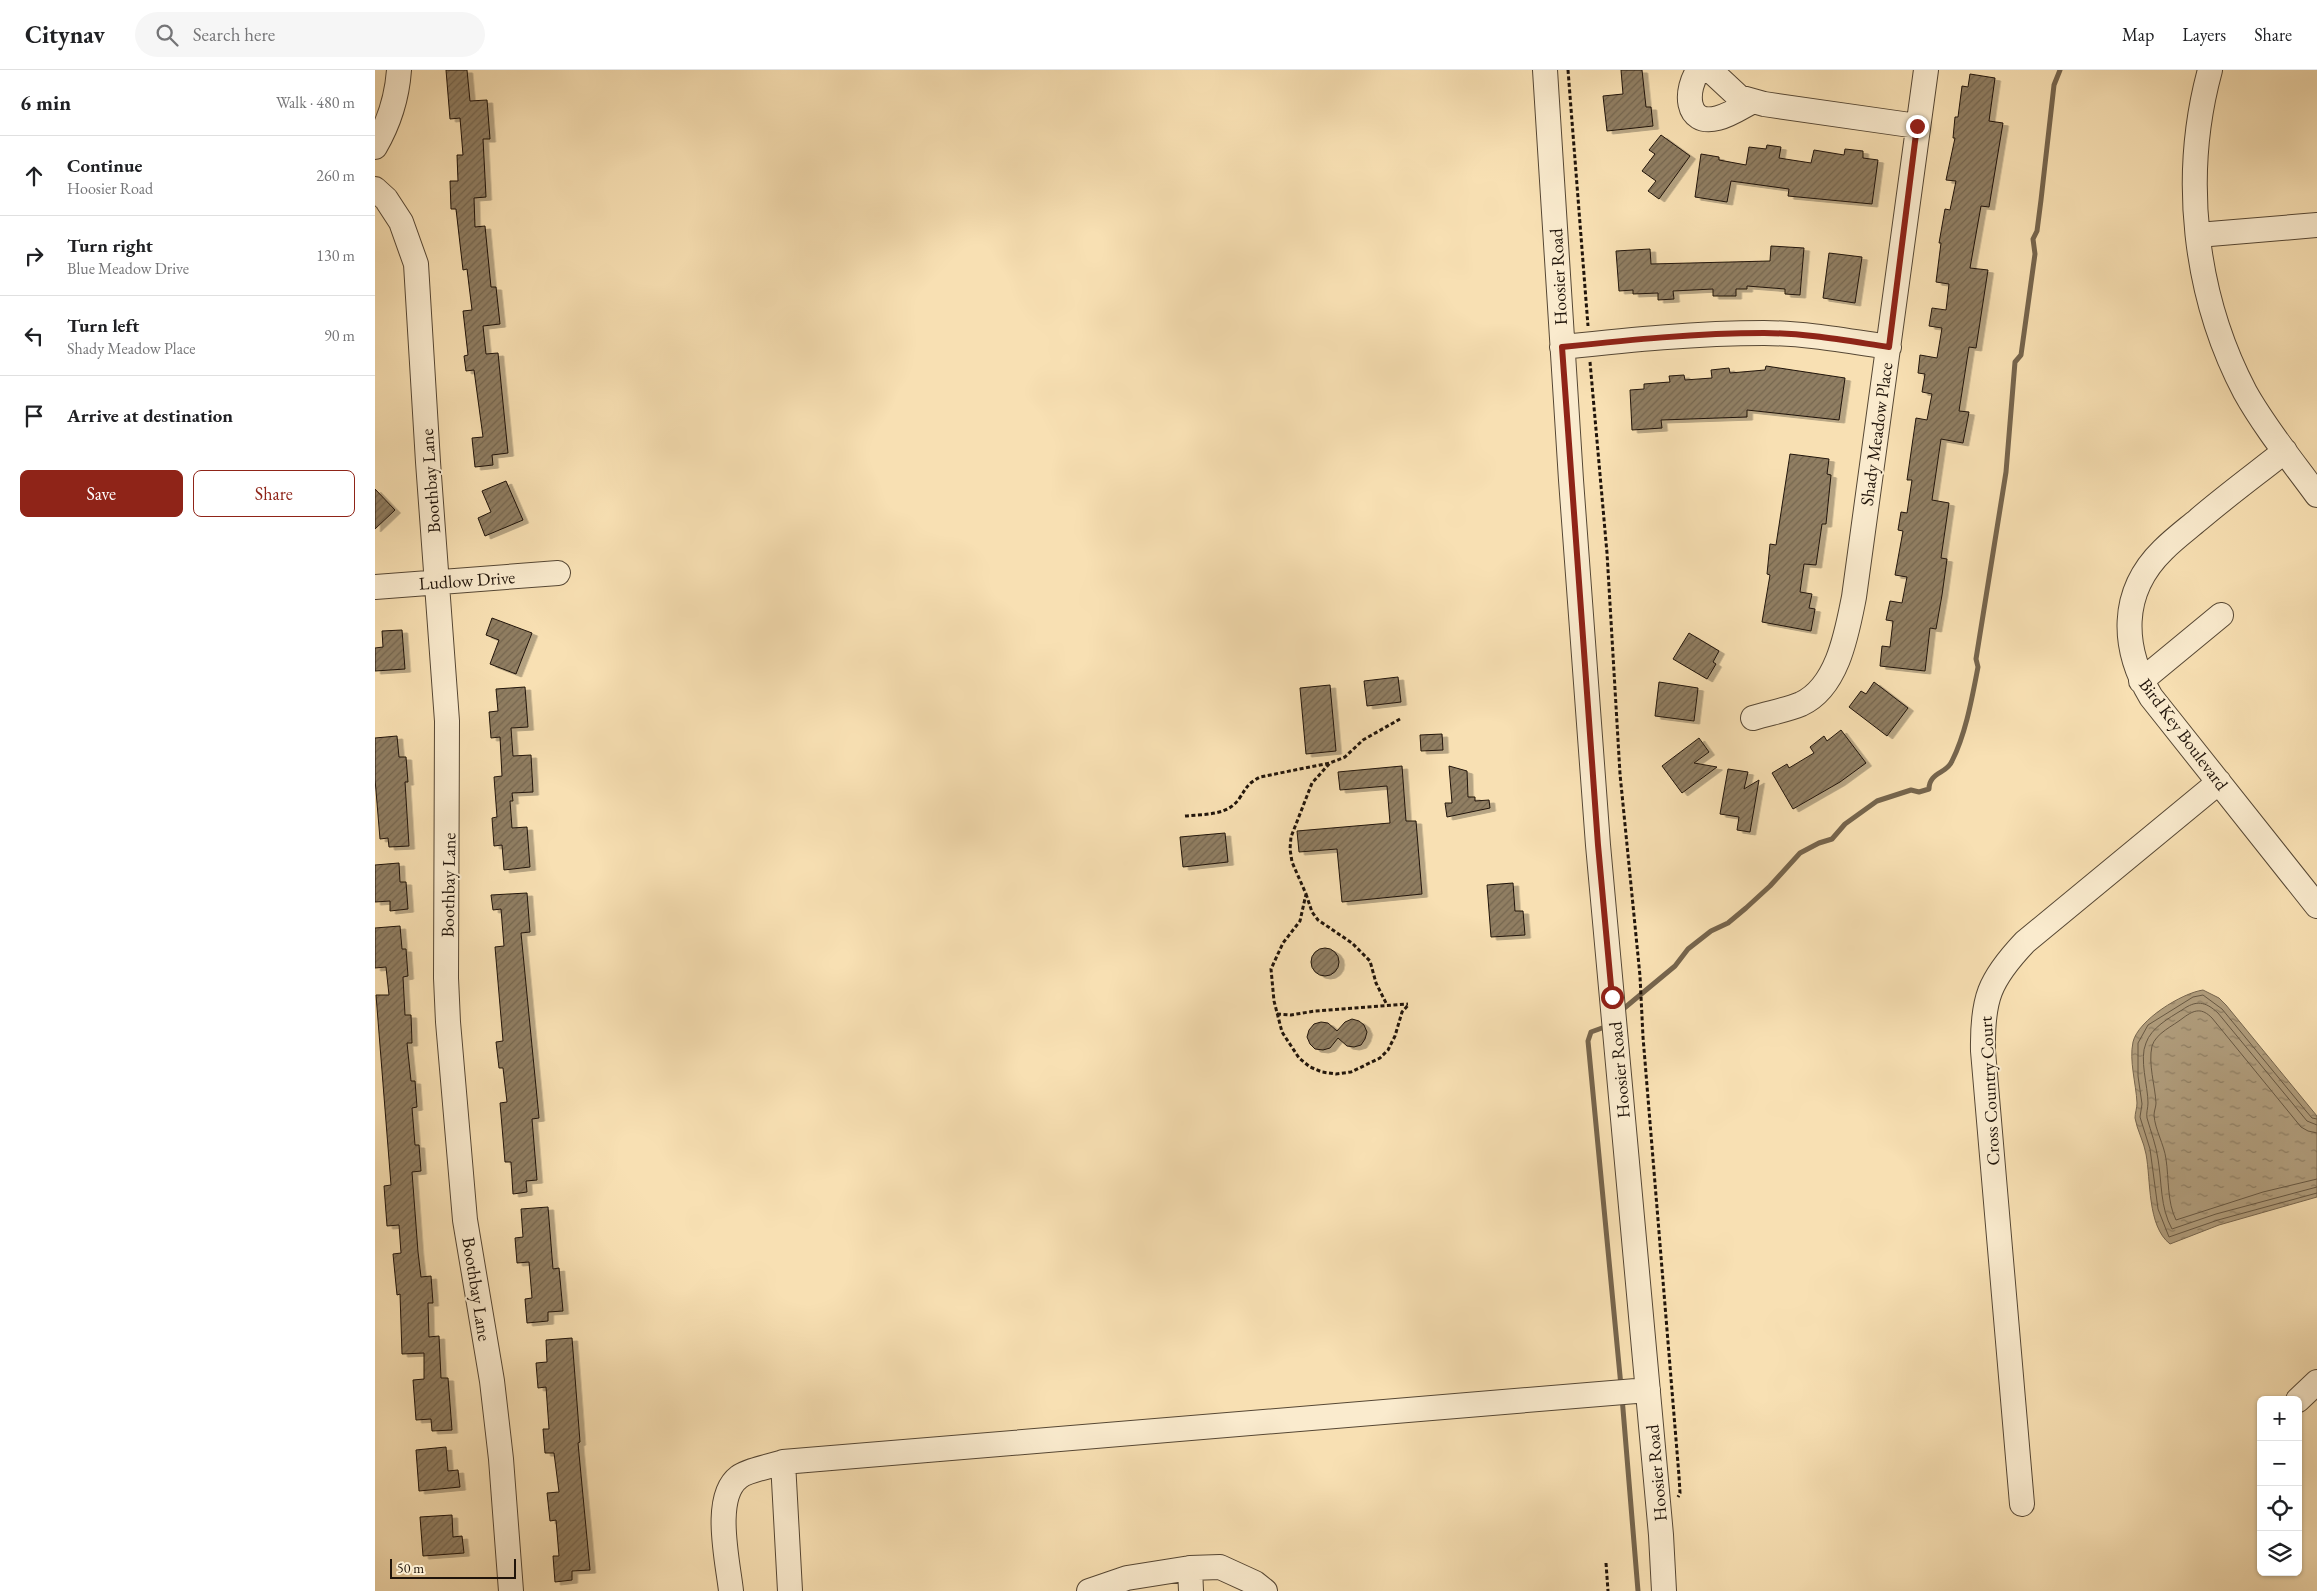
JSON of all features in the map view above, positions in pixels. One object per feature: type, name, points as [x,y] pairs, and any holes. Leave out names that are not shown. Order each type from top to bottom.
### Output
[{"type":"street","points":[[375,147],[390,117],[395,100],[399,70]]},
{"type":"street","name":"Hoosier Road","points":[[1545,70],[1562,347],[1598,845],[1661,1535],[1663,1591]]},
{"type":"street","points":[[1699,70],[1690,89],[1689,103],[1694,113],[1702,118],[1716,119],[1753,101]]},
{"type":"street","points":[[1709,70],[1739,97],[1753,101],[1917,126]]},
{"type":"street","name":"Shady Meadow Place","points":[[1753,718],[1802,704],[1813,696],[1836,664],[1845,643],[1854,597],[1889,347],[1925,70]]},
{"type":"street","points":[[2210,70],[2204,90],[2197,138],[2194,186],[2202,270],[2223,344],[2246,392],[2317,495]]},
{"type":"street","name":"Boothbay Lane","points":[[375,189],[386,199],[401,222],[416,264],[447,721],[446,978],[448,1022],[465,1213],[494,1401],[511,1591]]},
{"type":"street","points":[[2198,235],[2317,225]]},
{"type":"street","points":[[1562,347],[1707,334],[1765,333],[1823,338],[1889,347]]},
{"type":"street","name":"Bird Key Boulevard","points":[[2285,451],[2207,512],[2163,550],[2150,565],[2136,592],[2128,627],[2131,654],[2141,681],[2151,697],[2317,906]]},
{"type":"street","name":"Ludlow Drive","points":[[375,588],[559,573]]},
{"type":"street","points":[[2141,681],[2221,615]]},
{"type":"street","name":"Cross Country Court","points":[[2022,1504],[1983,1051],[1982,1023],[1985,1004],[1994,980],[2009,959],[2025,942],[2219,782]]},
{"type":"street","points":[[2302,1396],[2317,1382]]},
{"type":"street","points":[[731,1591],[723,1512],[727,1493],[739,1476],[783,1462],[1648,1390]]},
{"type":"street","points":[[783,1462],[790,1591]]},
{"type":"street","points":[[1089,1591],[1127,1578],[1191,1580],[1219,1567],[1255,1583],[1265,1591]]},
{"type":"path","points":[[1569,70],[1587,291],[1589,344],[1607,553],[1620,765],[1640,976],[1643,1037],[1679,1476],[1680,1492],[1676,1500]]},
{"type":"path","points":[[1185,816],[1222,812],[1233,806],[1251,782],[1260,777],[1330,763],[1345,757],[1363,740],[1400,719]]},
{"type":"path","points":[[1330,763],[1312,783],[1291,837],[1292,862],[1312,912],[1318,920],[1352,943],[1370,961],[1376,983],[1387,1005]]},
{"type":"path","points":[[1277,1014],[1291,1015],[1315,1011],[1409,1004],[1402,1012],[1395,1036],[1388,1050],[1370,1065],[1351,1072],[1336,1074],[1310,1066],[1299,1058],[1282,1032],[1273,1001],[1271,969],[1283,943],[1300,921],[1306,894]]},
{"type":"path","points":[[1606,1563],[1608,1591]]},
{"type":"water","points":[[2203,990],[2219,998],[2226,1005],[2317,1116],[2317,1197],[2219,1225],[2170,1244],[2157,1226],[2151,1202],[2146,1154],[2135,1118],[2137,1103],[2132,1049],[2137,1034],[2152,1017],[2184,996]]},
{"type":"building","points":[[446,70],[467,70],[470,101],[487,100],[490,139],[483,139],[486,197],[474,198],[475,227],[485,226],[491,287],[496,287],[500,324],[483,326],[486,354],[498,353],[508,453],[492,455],[493,465],[475,467],[472,438],[483,437],[474,370],[466,371],[464,356],[468,355],[463,311],[472,310],[467,269],[463,270],[456,209],[451,209],[450,181],[458,181],[457,155],[463,155],[460,118],[450,119]]},
{"type":"building","points":[[1621,70],[1642,70],[1646,107],[1651,107],[1653,126],[1607,131],[1603,96],[1623,94]]},
{"type":"building","points":[[1970,74],[1995,78],[1989,121],[2003,123],[1989,207],[1981,206],[1970,268],[1988,270],[1976,348],[1969,347],[1959,411],[1969,412],[1963,443],[1941,439],[1932,500],[1949,503],[1941,558],[1947,559],[1942,595],[1936,629],[1930,628],[1925,671],[1880,666],[1882,646],[1890,647],[1893,621],[1886,620],[1890,601],[1902,603],[1907,577],[1895,575],[1903,531],[1898,530],[1901,512],[1907,513],[1912,480],[1907,480],[1916,418],[1927,420],[1932,394],[1922,392],[1925,374],[1918,373],[1920,355],[1937,358],[1942,328],[1929,326],[1932,308],[1946,310],[1949,284],[1936,282],[1941,243],[1939,243],[1945,209],[1950,210],[1956,181],[1946,180],[1955,138],[1953,138],[1955,117],[1958,117],[1962,86],[1968,87]]},
{"type":"building","points":[[1661,135],[1690,156],[1659,199],[1648,191],[1656,181],[1642,171],[1655,154],[1649,150]]},
{"type":"building","points":[[1767,145],[1781,147],[1779,158],[1811,163],[1814,150],[1844,155],[1845,149],[1863,151],[1863,158],[1878,160],[1872,204],[1788,196],[1789,189],[1731,181],[1727,202],[1695,197],[1701,154],[1719,157],[1719,160],[1746,165],[1749,147],[1766,149]]},
{"type":"building","points":[[1771,246],[1804,248],[1800,295],[1785,294],[1785,289],[1747,286],[1747,289],[1736,289],[1736,296],[1713,296],[1713,289],[1673,291],[1674,299],[1658,300],[1658,293],[1633,294],[1633,290],[1619,291],[1616,251],[1650,249],[1651,264],[1770,261]]},
{"type":"building","points":[[1829,253],[1862,257],[1855,303],[1823,298]]},
{"type":"building","points":[[1766,366],[1845,378],[1839,420],[1747,410],[1747,417],[1661,420],[1662,428],[1632,430],[1630,390],[1644,389],[1644,384],[1670,382],[1669,376],[1684,375],[1685,380],[1712,378],[1711,370],[1729,368],[1730,373],[1765,370]]},
{"type":"building","points":[[1790,454],[1829,459],[1827,474],[1831,475],[1826,524],[1822,524],[1816,565],[1804,564],[1800,592],[1812,594],[1809,608],[1815,609],[1811,631],[1762,622],[1770,575],[1767,574],[1770,544],[1776,545]]},
{"type":"building","points":[[506,481],[523,520],[485,536],[478,518],[491,512],[482,491]]},
{"type":"building","points":[[375,489],[395,510],[375,529]]},
{"type":"building","points":[[492,618],[532,633],[516,674],[490,664],[499,640],[486,635]]},
{"type":"building","points":[[402,630],[405,669],[375,671],[375,648],[383,647],[382,631]]},
{"type":"building","points":[[1689,633],[1719,651],[1713,662],[1716,664],[1707,679],[1673,659]]},
{"type":"building","points":[[1398,677],[1401,702],[1367,706],[1364,681]]},
{"type":"building","points":[[1659,682],[1698,688],[1694,721],[1655,716]]},
{"type":"building","points":[[1874,682],[1908,708],[1887,736],[1849,707],[1861,691],[1866,694]]},
{"type":"building","points":[[1330,685],[1336,751],[1306,754],[1300,688]]},
{"type":"building","points":[[525,687],[528,727],[511,728],[513,756],[531,755],[533,792],[512,793],[513,801],[510,801],[512,828],[527,827],[530,867],[504,870],[502,845],[494,846],[492,818],[497,817],[494,777],[502,776],[500,737],[491,738],[489,712],[498,711],[496,689]]},
{"type":"building","points":[[1841,730],[1866,763],[1840,782],[1793,809],[1772,773],[1787,764],[1789,768],[1814,753],[1810,747],[1824,736],[1827,741]]},
{"type":"building","points":[[1442,734],[1443,750],[1421,751],[1420,735]]},
{"type":"building","points":[[397,736],[399,757],[406,757],[408,782],[405,782],[409,846],[389,847],[388,838],[380,839],[375,779],[375,738]]},
{"type":"building","points":[[1699,738],[1709,752],[1694,763],[1717,767],[1682,793],[1662,766]]},
{"type":"building","points":[[1402,766],[1406,821],[1416,821],[1422,894],[1342,902],[1337,849],[1299,852],[1297,831],[1390,823],[1387,786],[1340,790],[1338,772]]},
{"type":"building","points":[[1449,766],[1467,771],[1468,797],[1475,797],[1475,801],[1489,800],[1490,808],[1447,817],[1445,803],[1452,803]]},
{"type":"building","points":[[1728,769],[1748,772],[1744,789],[1759,780],[1750,832],[1737,830],[1739,817],[1720,814]]},
{"type":"building","points":[[1225,833],[1228,862],[1183,867],[1180,837]]},
{"type":"building","points":[[399,863],[400,882],[406,882],[408,909],[390,911],[390,901],[375,902],[375,865]]},
{"type":"building","points":[[1513,883],[1515,911],[1523,911],[1525,935],[1491,937],[1487,885]]},
{"type":"building","points":[[527,893],[530,932],[521,933],[539,1118],[532,1119],[537,1180],[526,1181],[527,1192],[513,1194],[511,1162],[505,1162],[500,1103],[507,1102],[503,1068],[499,1068],[496,1042],[503,1041],[495,947],[504,946],[501,909],[493,910],[491,895]]},
{"type":"building","points":[[400,926],[402,949],[406,949],[408,976],[403,977],[405,1015],[411,1015],[412,1043],[407,1043],[411,1081],[415,1081],[417,1107],[412,1108],[415,1145],[419,1145],[421,1171],[412,1172],[418,1252],[421,1277],[431,1276],[433,1303],[428,1303],[429,1337],[439,1336],[441,1378],[448,1378],[452,1430],[432,1431],[431,1419],[416,1420],[413,1380],[424,1379],[424,1353],[402,1354],[400,1294],[397,1295],[393,1254],[401,1253],[399,1225],[387,1226],[384,1186],[391,1185],[376,995],[389,995],[386,967],[375,968],[375,928]]},
{"type":"building","points":[[1325,948],[1335,952],[1339,962],[1335,972],[1325,976],[1315,972],[1311,962],[1315,952]]},
{"type":"building","points":[[1352,1019],[1364,1025],[1367,1032],[1361,1045],[1347,1046],[1338,1038],[1330,1048],[1323,1050],[1315,1049],[1310,1044],[1307,1037],[1309,1030],[1314,1024],[1328,1023],[1337,1031],[1345,1022]]},
{"type":"building","points":[[548,1207],[553,1269],[559,1268],[563,1311],[548,1312],[548,1321],[527,1323],[525,1299],[532,1298],[529,1262],[517,1263],[515,1238],[523,1237],[521,1209]]},
{"type":"building","points":[[572,1338],[580,1442],[578,1443],[590,1570],[572,1571],[572,1580],[555,1582],[553,1556],[559,1556],[556,1520],[550,1521],[547,1493],[559,1492],[554,1453],[545,1453],[543,1429],[549,1429],[546,1387],[538,1388],[536,1363],[547,1362],[546,1340]]},
{"type":"building","points":[[446,1447],[448,1471],[458,1470],[460,1487],[419,1491],[416,1450]]},
{"type":"building","points":[[452,1515],[453,1537],[462,1536],[464,1553],[423,1556],[420,1517]]},
{"type":"waterway","points":[[1622,1010],[1675,966],[1688,949],[1711,931],[1728,923],[1746,908],[1770,886],[1800,853],[1819,843],[1832,839],[1845,824],[1877,801],[1911,790],[1919,792],[1929,789],[1932,779],[1950,765],[1952,761],[1965,727],[1978,667],[1976,659],[2006,472],[2015,362],[2021,355],[2035,254],[2033,239],[2037,231],[2054,85],[2060,70]]},
{"type":"waterway","points":[[1602,1028],[1591,1032],[1588,1041],[1621,1386]]},
{"type":"waterway","points":[[1622,1397],[1638,1591]]},
{"type":"route","points":[[1612,997],[1598,845],[1562,347],[1707,334],[1765,333],[1823,338],[1889,347],[1917,126]]}]
